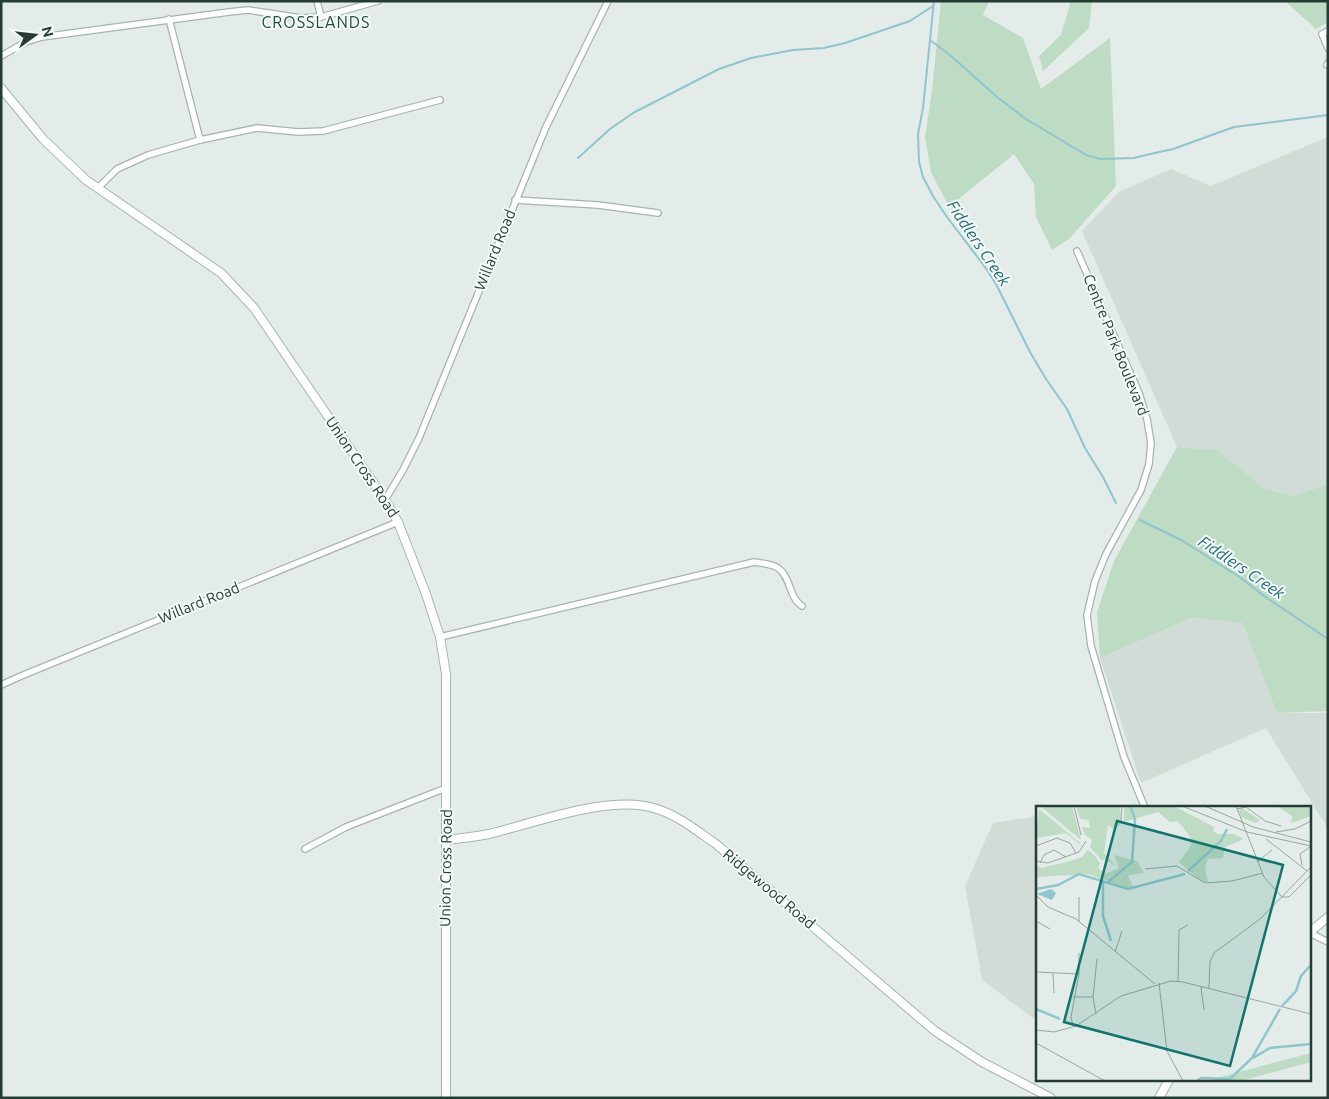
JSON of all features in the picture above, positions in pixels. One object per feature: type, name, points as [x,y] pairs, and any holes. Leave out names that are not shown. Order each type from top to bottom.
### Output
[{"type":"main road","name":"Union Cross Road","points":[[1,88],[43,139],[86,180],[222,273],[254,308],[386,500],[398,522],[426,594],[440,638],[446,674],[446,1098]]},
{"type":"main road","name":"Ridgewood Road","points":[[447,840],[486,834],[609,805],[642,805],[656,808],[690,826],[716,844],[935,1031],[982,1062],[1051,1098]]},
{"type":"main road","points":[[1312,930],[1328,918]]},
{"type":"main road","points":[[1159,1098],[1168,1082]]},
{"type":"street","points":[[318,1],[321,16]]},
{"type":"street","points":[[1,56],[26,42],[42,37],[248,10],[301,18],[321,16],[378,1]]},
{"type":"street","name":"Willard Road","points":[[386,500],[419,438],[550,118],[608,1]]},
{"type":"street","points":[[169,19],[200,140]]},
{"type":"street","points":[[1328,31],[1322,34],[1328,48]]},
{"type":"street","points":[[98,188],[117,169],[148,155],[200,140],[258,128],[298,132],[323,131],[440,100]]},
{"type":"street","points":[[515,200],[598,205],[658,213]]},
{"type":"street","name":"Centre Park Boulevard","points":[[1077,251],[1139,394],[1147,419],[1151,443],[1149,464],[1141,490],[1106,554],[1095,581],[1087,615],[1091,646],[1124,757],[1145,806]]},
{"type":"street","name":"Willard Road","points":[[1,685],[398,522]]},
{"type":"street","points":[[440,638],[754,562],[778,567],[784,575],[795,599],[802,606]]},
{"type":"street","points":[[305,849],[346,827],[446,788]]},
{"type":"street","points":[[1312,933],[1328,942]]},
{"type":"shaded area","points":[[1328,137],[1328,484],[1293,496],[1265,489],[1217,450],[1177,447],[1082,231],[1119,192],[1171,169],[1211,186]]},
{"type":"shaded area","points":[[1191,618],[1244,623],[1277,713],[1328,713],[1328,829],[1266,728],[1141,783],[1100,658]]},
{"type":"shaded area","points":[[1036,816],[1036,1020],[982,980],[965,886],[993,823]]},
{"type":"green space","points":[[941,1],[989,1],[983,15],[1023,38],[1041,89],[1110,38],[1116,186],[1069,239],[1052,250],[1036,217],[1034,184],[1014,154],[949,207],[931,172],[925,137],[932,91]]},
{"type":"green space","points":[[1071,1],[1092,1],[1089,28],[1043,71],[1039,56],[1061,35]]},
{"type":"green space","points":[[1285,1],[1328,1],[1328,22],[1316,29]]},
{"type":"green space","points":[[1177,447],[1217,450],[1265,489],[1293,496],[1328,484],[1328,711],[1277,713],[1243,623],[1191,618],[1100,658],[1097,612],[1114,561]]},
{"type":"waterway","name":"Fiddlers Creek","points":[[934,1],[923,108],[918,134],[919,162],[923,177],[947,217],[996,284],[1030,352],[1067,409],[1085,448],[1116,503]]},
{"type":"waterway","points":[[578,158],[610,129],[633,113],[719,69],[751,58],[793,50],[824,48],[845,43],[910,21],[933,6]]},
{"type":"waterway","points":[[930,40],[1026,119],[1086,155],[1101,159],[1134,158],[1173,149],[1234,127],[1328,115]]},
{"type":"waterway","name":"Fiddlers Creek","points":[[1140,520],[1183,541],[1241,578],[1264,596],[1328,639]]},
{"type":"district","name":"CROSSLANDS","points":[[316,22]]}]
